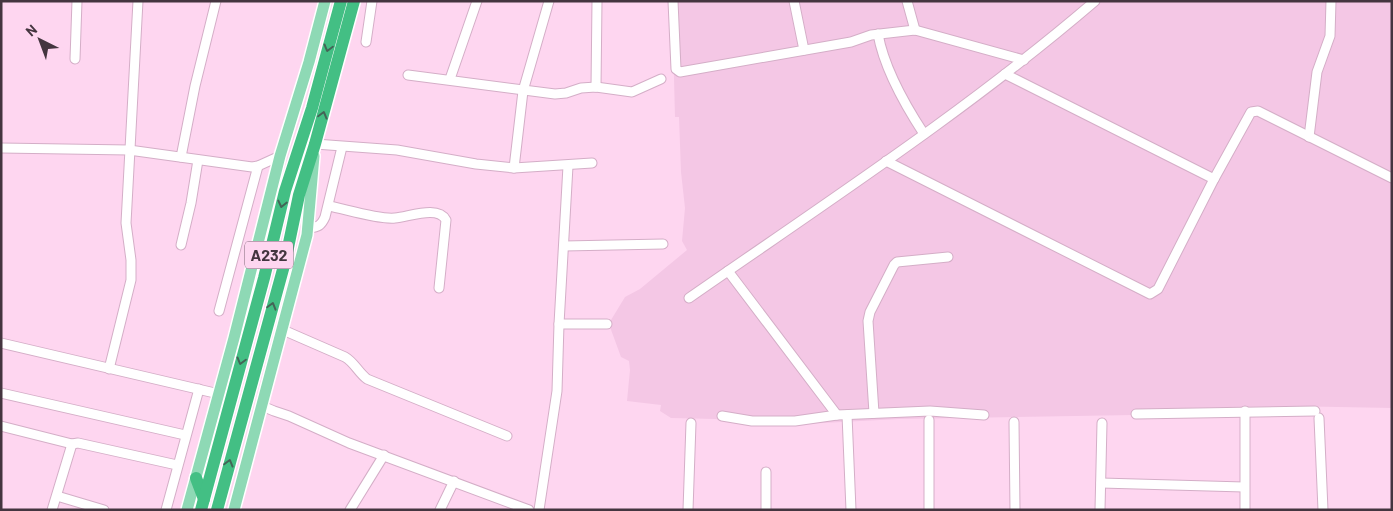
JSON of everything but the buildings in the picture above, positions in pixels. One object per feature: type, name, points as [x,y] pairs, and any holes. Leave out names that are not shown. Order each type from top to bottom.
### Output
[{"type":"highway","name":"A232","points":[[202,504],[264,278],[284,191],[312,108],[340,1]]},
{"type":"highway","name":"A232","points":[[217,510],[285,262],[299,194],[315,144],[354,1]]},
{"type":"highway","points":[[196,478],[202,504]]},
{"type":"main road","points":[[187,510],[280,156],[309,62],[325,1]]},
{"type":"main road","points":[[234,510],[309,228],[315,144]]},
{"type":"street","points":[[74,60],[77,1]]},
{"type":"street","points":[[109,369],[131,280],[131,260],[126,223],[138,1]]},
{"type":"street","points":[[181,157],[195,86],[216,1]]},
{"type":"street","points":[[366,42],[372,1]]},
{"type":"street","points":[[450,79],[477,1]]},
{"type":"street","points":[[514,168],[523,91],[549,1]]},
{"type":"street","points":[[596,87],[597,1]]},
{"type":"street","points":[[673,1],[676,69],[680,72],[851,42],[878,34],[914,30],[1024,60]]},
{"type":"street","points":[[794,1],[804,50]]},
{"type":"street","points":[[907,1],[914,30]]},
{"type":"street","points":[[689,298],[924,134],[1024,60],[1095,1]]},
{"type":"street","points":[[1309,137],[1318,72],[1330,36],[1331,1]]},
{"type":"street","points":[[878,34],[881,50],[908,110],[924,134]]},
{"type":"street","points":[[1005,74],[1214,179]]},
{"type":"street","points":[[408,75],[555,94],[581,88],[596,87],[632,92],[661,79]]},
{"type":"street","points":[[886,161],[1150,294],[1158,290],[1214,179],[1251,112],[1258,111],[1392,178]]},
{"type":"street","points":[[315,144],[397,150],[476,164],[514,168],[592,163]]},
{"type":"street","points":[[309,228],[318,227],[322,224],[329,206],[342,146]]},
{"type":"street","points":[[1,148],[129,150],[258,166],[280,156]]},
{"type":"street","points":[[182,245],[198,160]]},
{"type":"street","points":[[219,311],[258,166]]},
{"type":"street","points":[[539,510],[557,391],[568,166]]},
{"type":"street","points":[[329,206],[392,219],[432,212],[439,213],[446,220],[439,288]]},
{"type":"street","points":[[564,246],[663,244]]},
{"type":"street","points":[[874,413],[868,321],[870,312],[897,262],[948,257]]},
{"type":"street","points":[[728,270],[837,415]]},
{"type":"street","points":[[559,324],[607,324]]},
{"type":"street","points":[[283,330],[351,360],[359,373],[367,378],[507,436]]},
{"type":"street","points":[[1,343],[219,394]]},
{"type":"street","points":[[166,510],[199,389]]},
{"type":"street","points":[[1,393],[185,435]]},
{"type":"street","points":[[262,406],[290,416],[349,443],[529,510]]},
{"type":"street","points":[[722,416],[752,421],[795,421],[847,414],[930,411],[984,415]]},
{"type":"street","points":[[1136,414],[1245,411],[1317,414],[1323,510]]},
{"type":"street","points":[[1245,411],[1244,487],[1246,510]]},
{"type":"street","points":[[847,414],[851,510]]},
{"type":"street","points":[[929,420],[929,510]]},
{"type":"street","points":[[1014,422],[1015,510]]},
{"type":"street","points":[[688,510],[691,423]]},
{"type":"street","points":[[1100,510],[1102,423]]},
{"type":"street","points":[[1,426],[72,444],[78,443],[178,465]]},
{"type":"street","points":[[52,510],[72,444]]},
{"type":"street","points":[[350,510],[384,455]]},
{"type":"street","points":[[766,472],[766,510]]},
{"type":"street","points":[[440,510],[454,481]]},
{"type":"street","points":[[1101,483],[1244,487]]},
{"type":"street","points":[[56,496],[104,510]]},
{"type":"shaded area","points":[[672,1],[1392,1],[1392,408],[1285,406],[1133,409],[1133,415],[899,419],[765,426],[715,419],[671,418],[660,411],[661,405],[627,401],[629,361],[621,357],[610,327],[611,320],[625,297],[640,289],[687,250],[682,241],[685,208],[681,172],[679,117],[675,117]]}]
